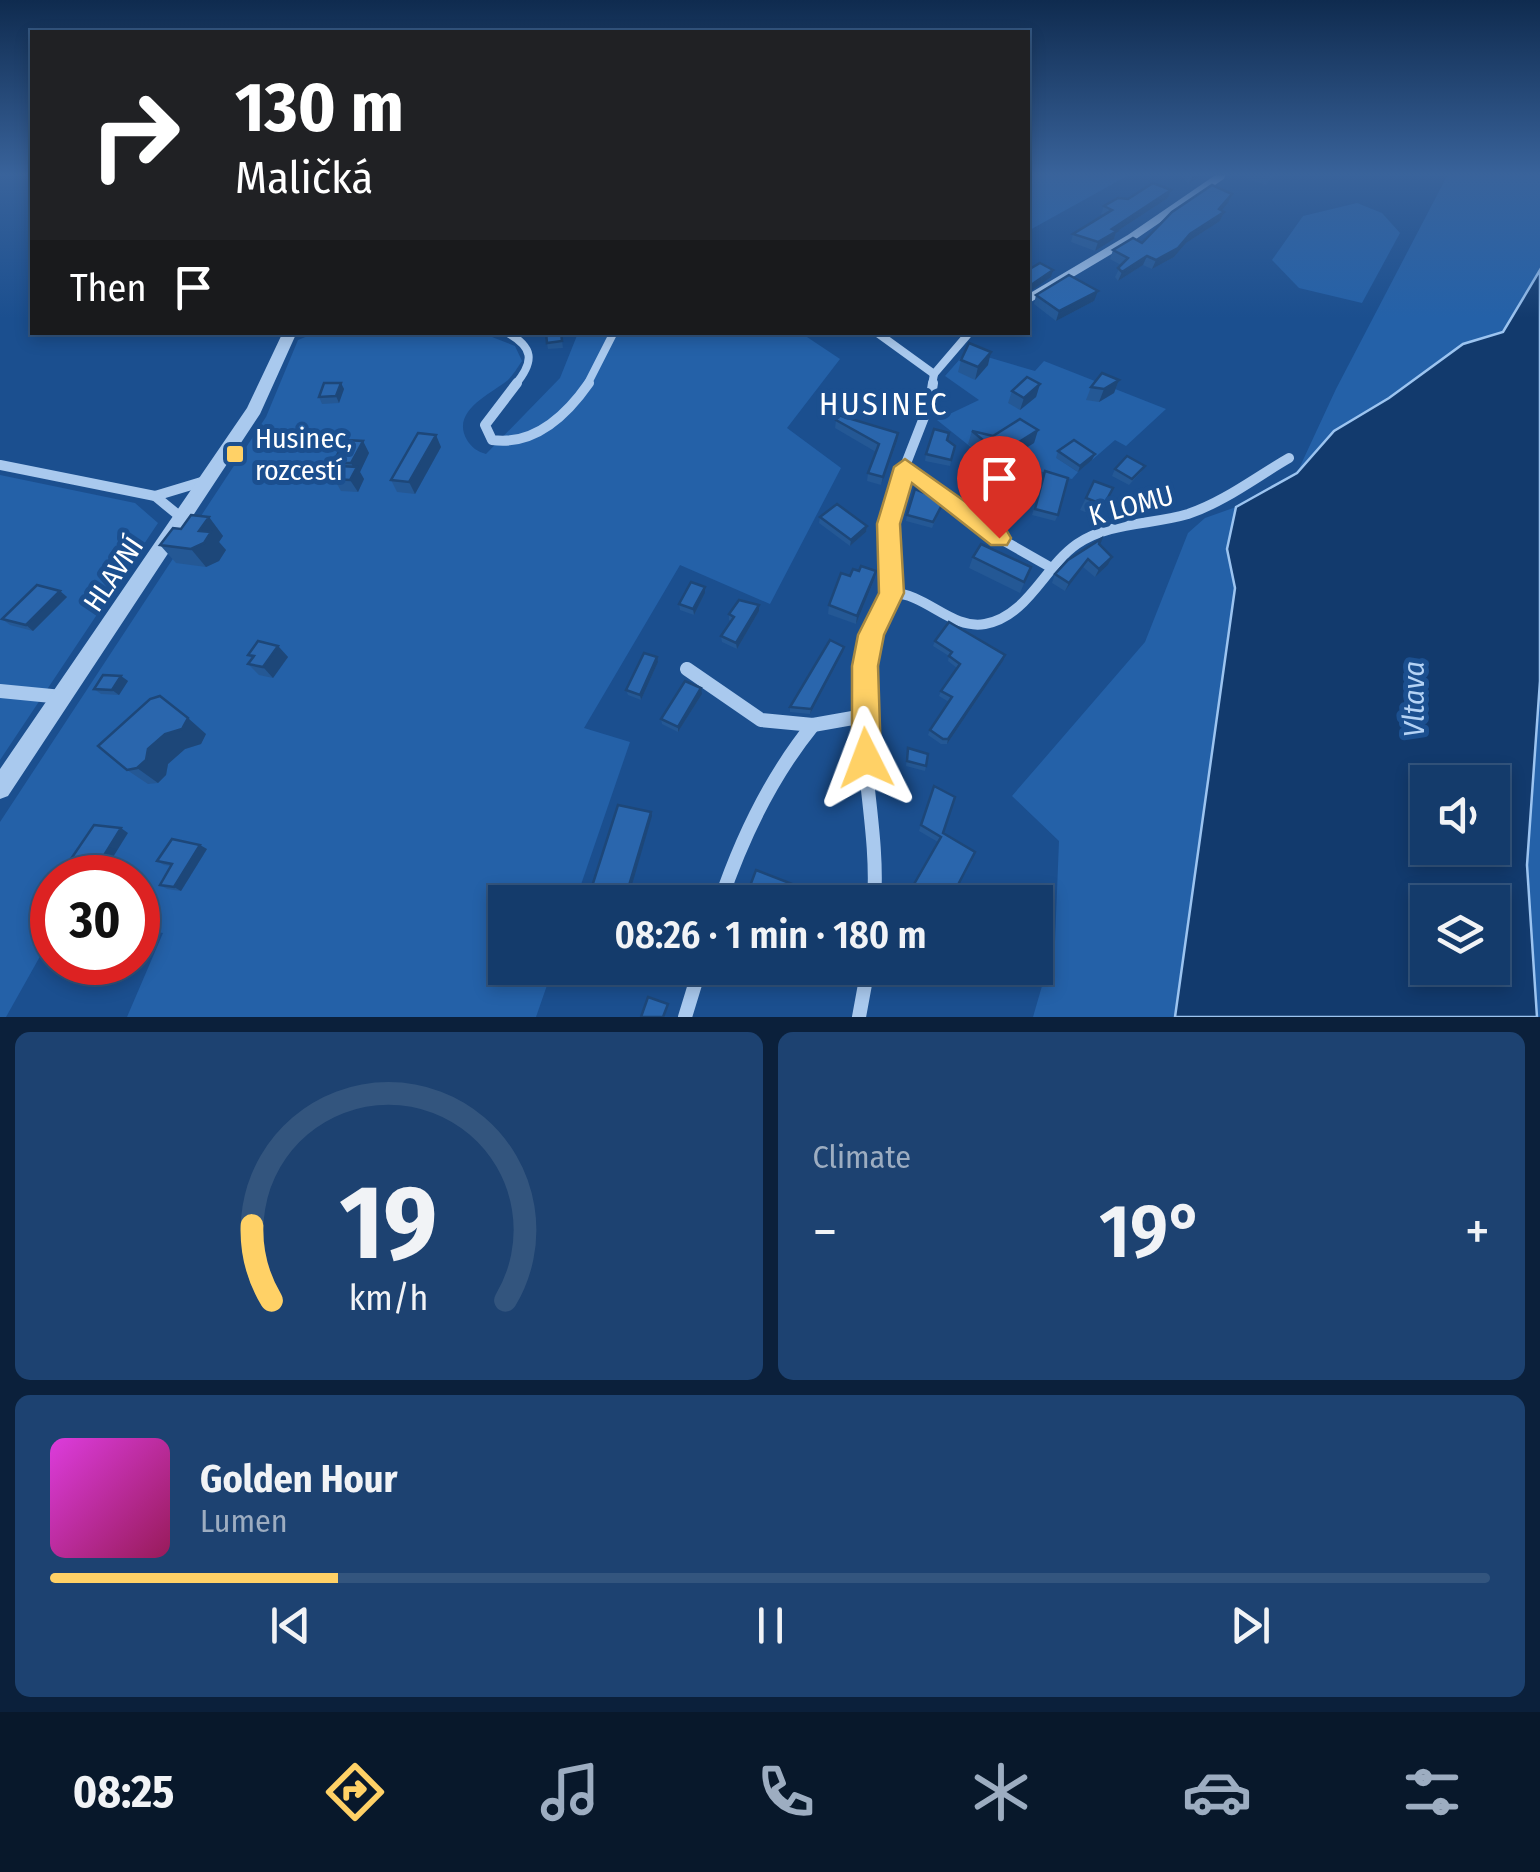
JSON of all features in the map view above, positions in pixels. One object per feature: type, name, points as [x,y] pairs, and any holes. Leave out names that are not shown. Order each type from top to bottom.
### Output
[{"type":"street","points":[[1030,298],[1151,223]]},
{"type":"street","name":"HLAVNÍ","points":[[0,788],[254,410],[289,335]]},
{"type":"street","points":[[511,335],[524,343],[530,354],[530,367],[484,425],[492,440],[512,445],[538,436],[564,412],[602,362],[613,335]]},
{"type":"street","points":[[880,335],[934,374]]},
{"type":"street","points":[[875,885],[864,716],[865,666],[871,635],[892,593],[889,524],[905,467],[930,402],[934,374],[967,335]]},
{"type":"street","name":"K LOMU","points":[[892,593],[912,594],[970,624],[1006,618],[1024,602],[1050,567],[1098,532],[1190,514],[1289,458]]},
{"type":"street","points":[[0,465],[154,496],[183,519]]},
{"type":"street","points":[[905,467],[999,538],[1050,567]]},
{"type":"street","points":[[154,496],[208,480]]},
{"type":"street","points":[[687,669],[761,720],[813,725],[864,716]]},
{"type":"street","points":[[0,691],[62,697]]},
{"type":"street","points":[[725,885],[738,844],[770,786],[813,725]]},
{"type":"street","points":[[685,1017],[695,985]]},
{"type":"street","points":[[859,1017],[865,985]]},
{"type":"shaded area","points":[[1298,223],[1391,223],[1400,233],[1362,303],[1299,288],[1272,260]]},
{"type":"shaded area","points":[[1422,223],[1540,223],[1540,270],[1503,332],[1463,344],[1389,398],[1334,431],[1297,473]]},
{"type":"shaded area","points":[[310,335],[487,335],[515,346],[522,361],[508,380],[475,404],[464,420],[463,430],[469,443],[486,454],[560,378],[577,335],[804,335],[840,359],[787,428],[841,468],[770,604],[680,565],[584,728],[630,742],[581,885],[488,885],[488,985],[547,985],[536,1017],[127,1017],[141,985],[160,985],[160,855],[30,855],[30,974],[6,1017],[0,1017],[0,822],[266,417],[298,340]]},
{"type":"shaded area","points":[[967,351],[1035,371],[1044,361],[1166,409],[1126,446],[1115,440],[1092,460],[1071,446],[1057,458],[1078,472],[1072,479],[1039,471],[1022,488],[937,420],[979,400],[945,376]]},
{"type":"shaded area","points":[[0,475],[135,503],[158,523],[0,760]]},
{"type":"shaded area","points":[[1236,507],[1227,549],[1235,588],[1175,1017],[1033,1017],[1042,985],[1053,985],[1059,841],[1012,796],[1145,642],[1188,533],[1205,518]]},
{"type":"shaded area","points":[[1540,681],[1540,1017],[1537,1017],[1527,865]]},
{"type":"water","name":"Vltava","points":[[1540,270],[1540,681],[1527,865],[1537,1017],[1175,1017],[1235,588],[1227,549],[1236,507],[1297,473],[1334,431],[1389,398],[1463,344],[1503,332]]},
{"type":"building","points":[[1090,223],[1120,223],[1112,229],[1117,231],[1098,242],[1073,234]]},
{"type":"building","points":[[1161,223],[1206,223],[1178,248],[1156,260],[1147,256],[1122,272],[1118,268],[1128,258],[1113,250],[1133,238],[1142,243]]},
{"type":"building","points":[[1040,263],[1053,270],[1030,286],[1030,269]]},
{"type":"building","points":[[1069,275],[1098,291],[1059,311],[1036,295]]},
{"type":"building","points":[[546,335],[561,335],[562,341],[547,343]]},
{"type":"building","points":[[969,343],[991,352],[978,367],[961,360]]},
{"type":"building","points":[[1102,373],[1119,380],[1104,389],[1091,387]]},
{"type":"building","points":[[1027,377],[1040,384],[1024,398],[1012,391]]},
{"type":"building","points":[[324,383],[341,383],[336,396],[319,397]]},
{"type":"building","points":[[838,415],[898,433],[883,477],[868,473],[879,444],[836,420]]},
{"type":"building","points":[[1020,419],[1038,430],[1000,454],[972,431],[993,436]]},
{"type":"building","points":[[934,429],[949,433],[947,440],[955,446],[951,460],[926,454]]},
{"type":"building","points":[[418,433],[436,435],[409,482],[391,480]]},
{"type":"building","points":[[345,440],[363,441],[351,463],[333,463]]},
{"type":"building","points":[[1074,440],[1095,454],[1080,466],[1058,451]]},
{"type":"building","points":[[1127,456],[1145,466],[1132,479],[1115,469]]},
{"type":"building","points":[[340,466],[357,467],[350,480],[334,479]]},
{"type":"building","points":[[1045,471],[1068,478],[1058,515],[1035,509]]},
{"type":"building","points":[[1094,481],[1113,488],[1104,505],[1086,498]]},
{"type":"building","points":[[915,489],[944,501],[933,522],[907,515]]},
{"type":"building","points":[[837,504],[867,526],[851,540],[820,517]]},
{"type":"building","points":[[191,515],[209,517],[199,531],[211,532],[204,543],[191,549],[160,545],[173,528],[181,529]]},
{"type":"building","points":[[1101,539],[1099,544],[1112,557],[1099,569],[1088,559],[1069,583],[1055,574],[1068,560]]},
{"type":"building","points":[[981,544],[1031,567],[1024,582],[973,557]]},
{"type":"building","points":[[861,566],[876,571],[857,616],[829,605],[841,573],[850,576],[853,569],[859,571]]},
{"type":"building","points":[[691,582],[705,587],[693,609],[679,604]]},
{"type":"building","points":[[37,585],[60,591],[26,625],[2,619]]},
{"type":"building","points":[[739,600],[759,605],[736,643],[721,636],[734,617],[729,614]]},
{"type":"building","points":[[949,622],[1005,655],[948,739],[943,739],[930,730],[952,697],[941,691],[960,664],[949,656],[952,652],[935,641]]},
{"type":"building","points":[[830,640],[844,647],[811,709],[790,707]]},
{"type":"building","points":[[258,641],[278,646],[263,667],[248,664],[254,656],[248,655]]},
{"type":"building","points":[[644,653],[657,657],[640,695],[626,690]]},
{"type":"building","points":[[103,675],[121,676],[112,690],[94,689]]},
{"type":"building","points":[[685,681],[701,688],[678,727],[661,719]]},
{"type":"building","points":[[160,696],[188,718],[182,729],[165,734],[148,749],[146,760],[137,768],[127,770],[98,746],[150,699]]},
{"type":"building","points":[[908,748],[928,754],[926,766],[907,761]]},
{"type":"building","points":[[934,786],[955,797],[943,833],[975,852],[958,885],[914,885],[941,837],[921,825]]},
{"type":"building","points":[[618,805],[651,812],[629,885],[592,885]]},
{"type":"building","points":[[94,825],[121,828],[104,855],[74,855]]},
{"type":"building","points":[[172,839],[200,845],[174,887],[160,885],[172,864],[160,862]]},
{"type":"building","points":[[756,870],[795,885],[750,885]]},
{"type":"building","points":[[648,997],[668,1004],[663,1017],[641,1017]]},
{"type":"place","name":"Husinec, rozcestí","points":[[235,454]]},
{"type":"district","name":"HUSINEC","points":[[884,404]]},
{"type":"route","points":[[866,758],[865,666],[871,635],[892,593],[889,524],[905,467],[999,538]]}]
